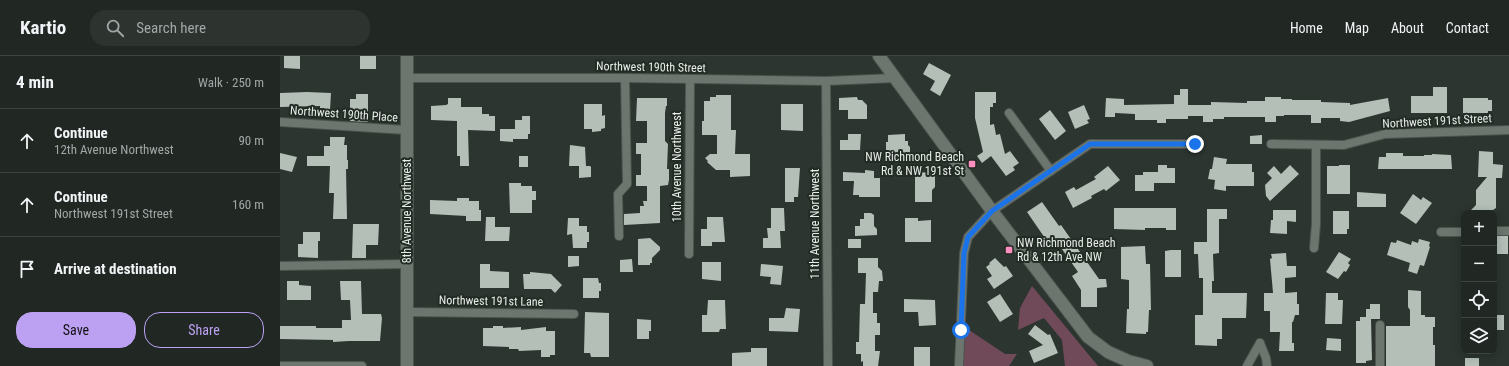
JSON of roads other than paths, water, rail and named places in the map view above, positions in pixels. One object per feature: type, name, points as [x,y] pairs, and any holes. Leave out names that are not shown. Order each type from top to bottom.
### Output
[{"type":"main road","name":"8th Avenue Northwest","points":[[407,56],[407,366]]},
{"type":"main road","points":[[879,56],[992,211],[1088,337],[1108,352],[1128,361],[1148,366]]},
{"type":"street","name":"Northwest 190th Street","points":[[407,78],[625,78],[826,81],[895,78]]},
{"type":"street","points":[[619,236],[618,194],[627,184],[625,78]]},
{"type":"street","name":"10th Avenue Northwest","points":[[689,254],[690,80]]},
{"type":"street","name":"11th Avenue Northwest","points":[[826,81],[828,366]]},
{"type":"street","points":[[1009,112],[1050,171]]},
{"type":"street","name":"Northwest 190th Place","points":[[280,122],[406,130]]},
{"type":"street","name":"Northwest 191st Street","points":[[1271,144],[1344,145],[1385,134],[1509,130]]},
{"type":"street","points":[[960,366],[964,253],[968,237],[992,211],[1090,144],[1195,144]]},
{"type":"street","points":[[1314,248],[1316,224],[1316,145]]},
{"type":"street","points":[[1497,231],[1509,231]]},
{"type":"street","points":[[1441,232],[1461,232]]},
{"type":"street","points":[[280,266],[407,264]]},
{"type":"street","name":"Northwest 191st Lane","points":[[407,312],[574,314]]},
{"type":"street","points":[[1380,325],[1380,366]]},
{"type":"street","points":[[1247,366],[1260,343],[1266,358],[1267,366]]},
{"type":"street","points":[[282,366],[362,366]]},
{"type":"place","name":"NW Richmond Beach Rd & NW 191st St","points":[[972,164]]},
{"type":"place","name":"NW Richmond Beach Rd & 12th Ave NW","points":[[1009,250]]}]
